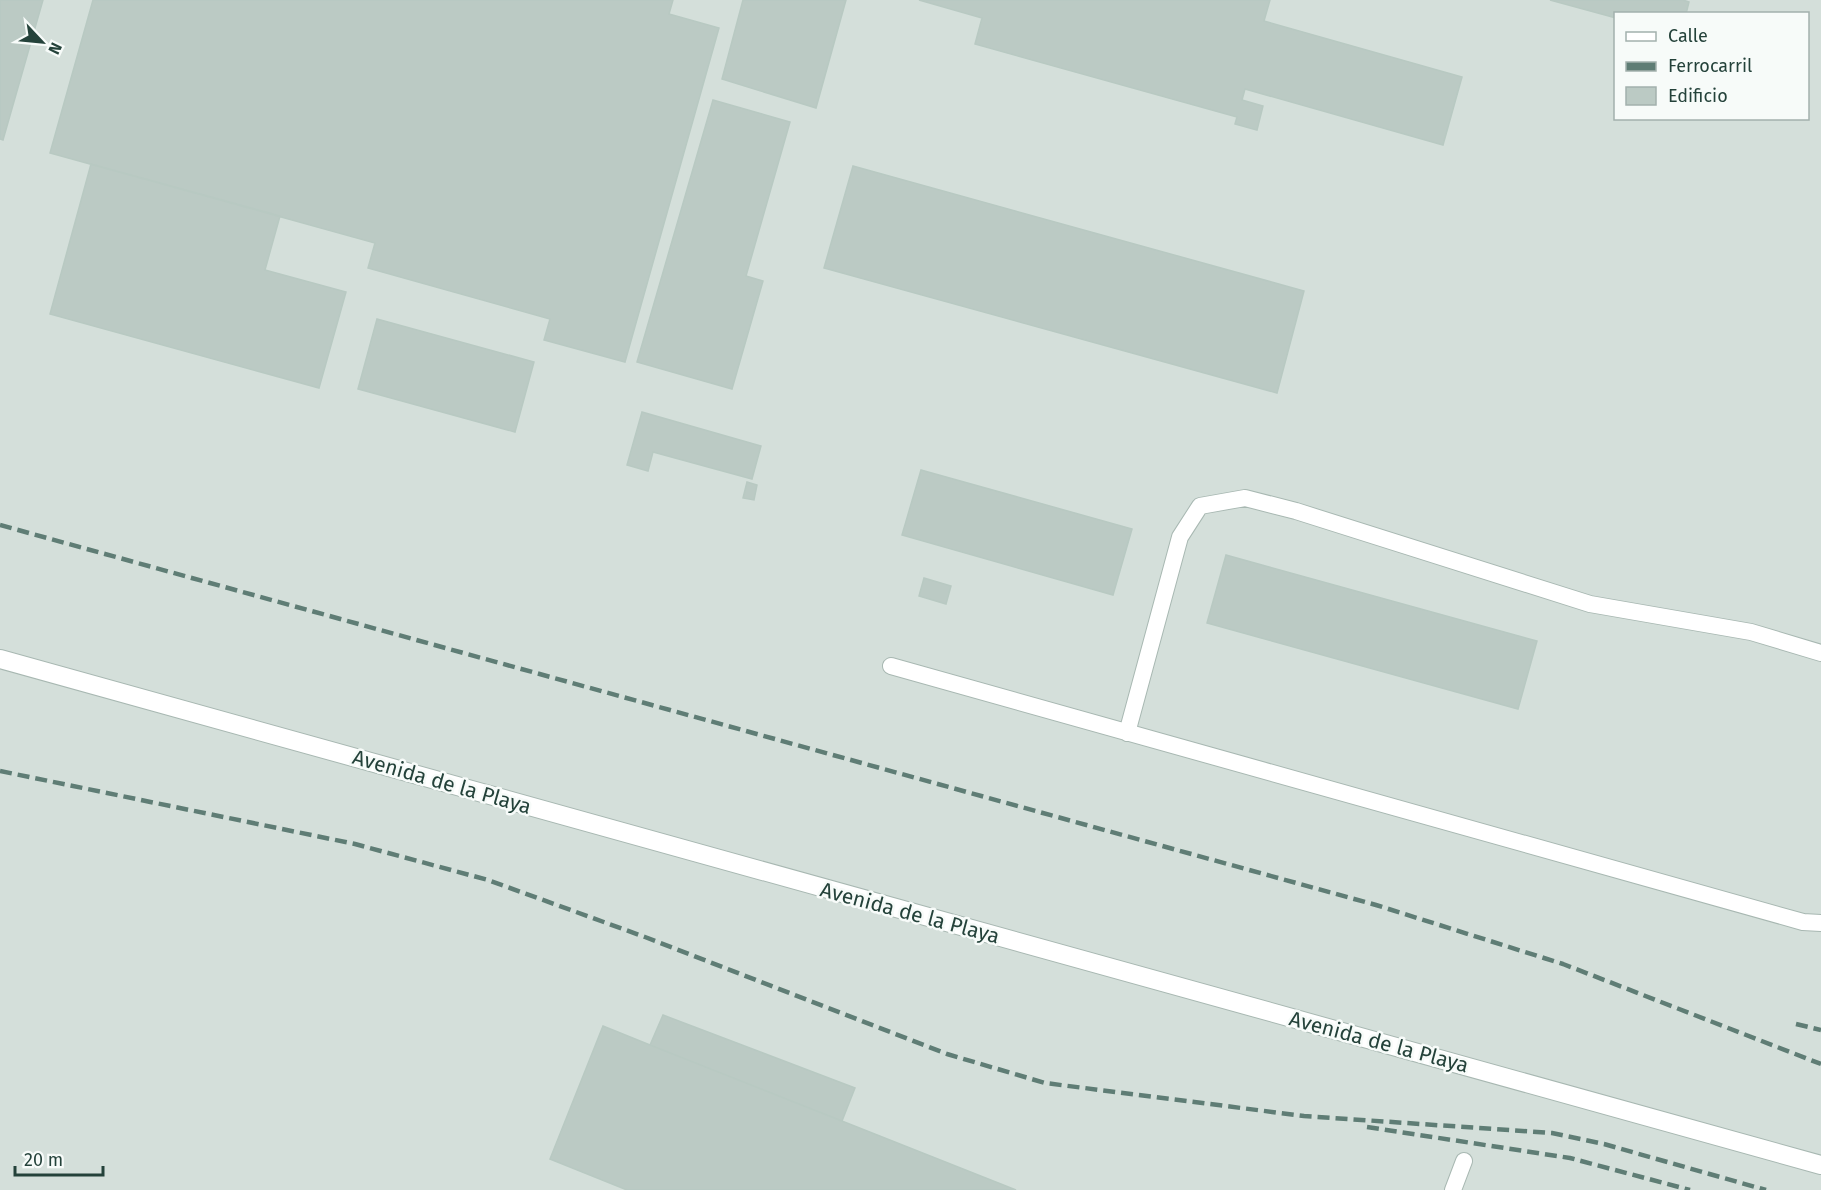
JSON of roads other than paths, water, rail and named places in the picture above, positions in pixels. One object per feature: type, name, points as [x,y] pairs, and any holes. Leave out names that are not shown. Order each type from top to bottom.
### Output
[{"type":"street","name":"Avenida de la Playa","points":[[0,658],[1821,1165]]},
{"type":"lane","points":[[1127,733],[1180,537],[1200,506],[1245,498],[1296,511],[1590,604],[1751,632],[1821,653]]},
{"type":"lane","points":[[891,666],[1780,916],[1821,923]]},
{"type":"lane","points":[[1453,1190],[1464,1161]]},
{"type":"railway","points":[[0,525],[1376,905],[1563,964],[1821,1064]]},
{"type":"railway","points":[[0,771],[355,844],[488,880],[645,937],[947,1054],[1045,1083],[1304,1116],[1552,1133],[1604,1144],[1766,1190]]},
{"type":"railway","points":[[1796,1024],[1821,1030]]},
{"type":"railway","points":[[1367,1127],[1570,1158],[1690,1190]]}]
